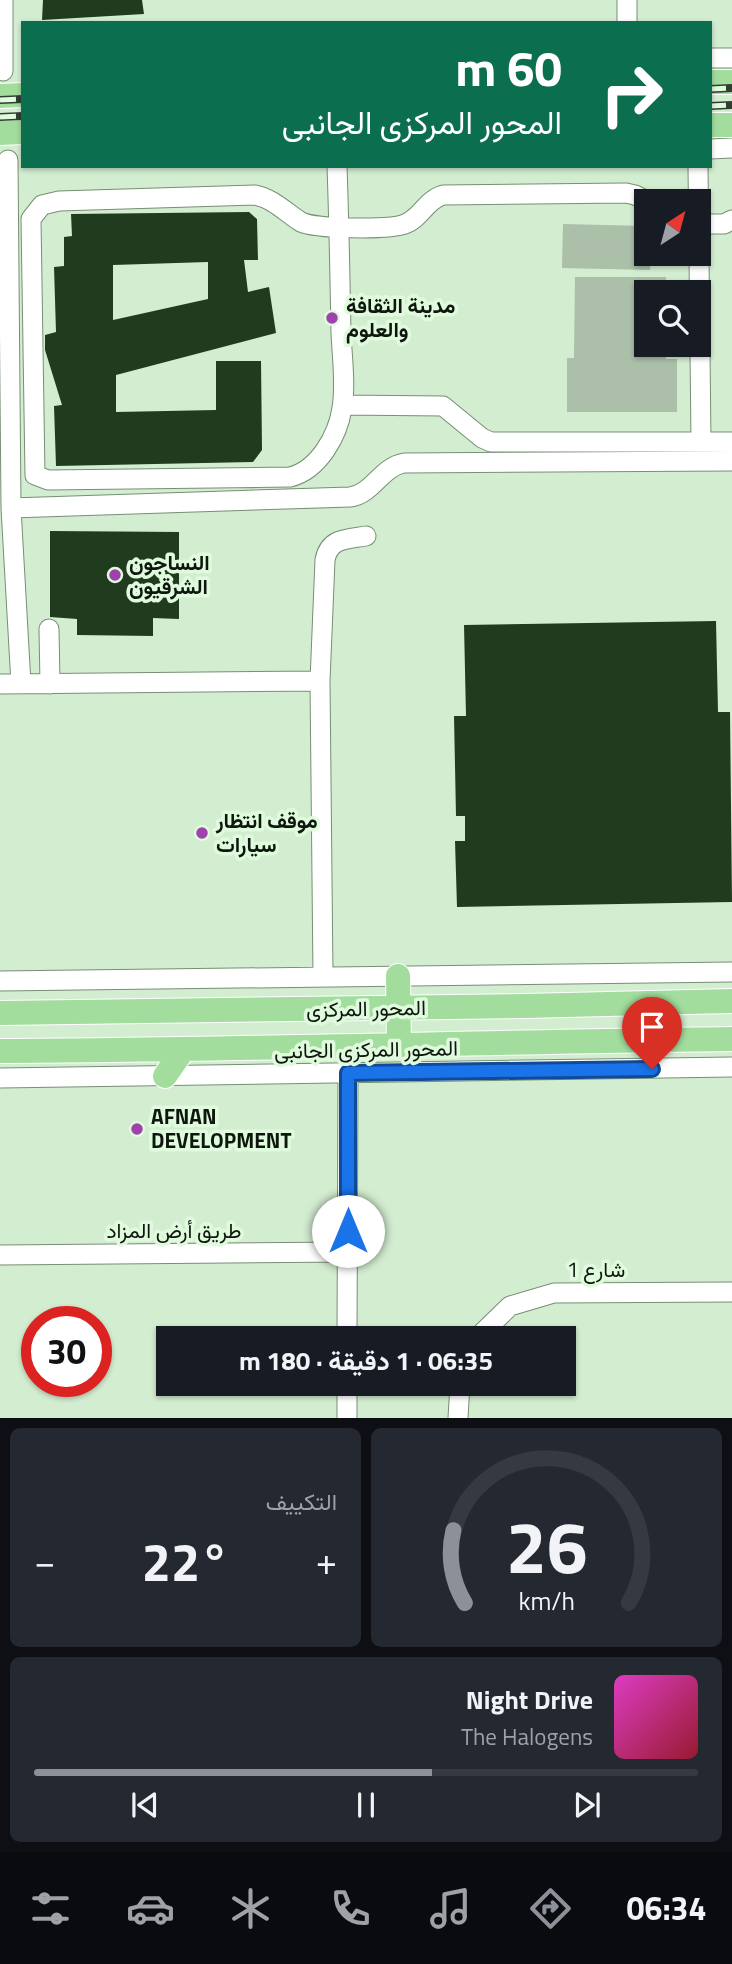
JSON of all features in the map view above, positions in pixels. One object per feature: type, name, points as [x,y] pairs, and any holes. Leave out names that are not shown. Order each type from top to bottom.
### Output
[{"type":"main road","points":[[7,77],[21,93]]},
{"type":"main road","points":[[712,82],[732,82]]},
{"type":"main road","points":[[712,125],[732,125]]},
{"type":"main road","points":[[0,133],[21,132]]},
{"type":"main road","points":[[398,976],[398,1045]]},
{"type":"main road","name":"المحور المركزى","points":[[0,1013],[726,1002]]},
{"type":"main road","name":"المحور المركزى","points":[[0,1051],[732,1040]]},
{"type":"main road","points":[[165,1076],[183,1050]]},
{"type":"street","points":[[3,0],[7,77]]},
{"type":"street","points":[[627,0],[627,21]]},
{"type":"street","points":[[712,58],[732,58]]},
{"type":"street","points":[[712,149],[732,148]]},
{"type":"street","points":[[10,160],[11,508],[21,684]]},
{"type":"street","points":[[337,168],[339,227],[343,405],[332,438],[312,466],[290,477],[38,478],[34,471],[32,219],[42,205],[59,201],[255,195],[274,201],[311,226],[339,227],[404,225],[415,218],[432,200],[443,195],[634,195]]},
{"type":"street","points":[[698,168],[698,189]]},
{"type":"street","points":[[711,225],[732,220]]},
{"type":"street","points":[[699,266],[701,442]]},
{"type":"street","points":[[343,405],[439,405],[450,410],[482,438],[491,442],[732,442]]},
{"type":"street","points":[[11,508],[350,497],[366,491],[394,465],[404,463],[732,461]]},
{"type":"street","points":[[323,977],[320,681],[326,555],[331,545],[337,541],[366,536]]},
{"type":"street","points":[[49,629],[50,684]]},
{"type":"street","points":[[190,660],[191,681]]},
{"type":"street","points":[[0,684],[320,681]]},
{"type":"street","points":[[0,981],[732,972]]},
{"type":"street","name":"المحور المركزى الجانبى","points":[[0,1078],[732,1068]]},
{"type":"street","points":[[347,1326],[348,1073]]},
{"type":"street","name":"طريق أرض المزاد","points":[[0,1255],[348,1252]]},
{"type":"street","name":"شارع 1","points":[[489,1326],[510,1306],[554,1293],[732,1292]]},
{"type":"street","points":[[347,1396],[347,1418]]},
{"type":"street","points":[[458,1418],[459,1396]]},
{"type":"green space","points":[[563,224],[634,226],[634,266],[650,266],[650,270],[562,268]]},
{"type":"green space","points":[[575,277],[666,277],[666,280],[634,280],[634,357],[677,359],[677,412],[567,412],[567,358],[574,358]]},
{"type":"building","points":[[43,0],[142,0],[144,14],[42,20]]},
{"type":"building","points":[[249,212],[257,219],[258,260],[244,260],[248,292],[269,287],[276,333],[116,375],[116,412],[216,410],[216,361],[261,361],[262,450],[253,462],[56,466],[54,406],[62,405],[45,350],[45,335],[56,332],[54,267],[64,266],[64,237],[72,236],[71,214]],"holes":[[[208,262],[208,299],[113,320],[113,265]]]},
{"type":"building","name":"النساجون الشرقيون","points":[[50,531],[179,532],[179,619],[153,618],[153,636],[77,635],[77,619],[50,617]]},
{"type":"building","points":[[716,621],[718,712],[730,712],[732,902],[457,907],[455,841],[465,841],[465,816],[456,816],[454,716],[466,716],[464,625]]},
{"type":"railway","points":[[712,89],[732,88]]},
{"type":"railway","points":[[0,100],[21,99]]},
{"type":"railway","points":[[712,106],[732,105]]},
{"type":"railway","points":[[0,117],[21,116]]},
{"type":"place","name":"مدينة الثقافة والعلوم","points":[[332,318]]},
{"type":"place","name":"النساجون الشرقيون","points":[[115,575]]},
{"type":"place","name":"موقف انتظار سيارات","points":[[202,833]]},
{"type":"place","name":"AFNAN DEVELOPMENT","points":[[137,1129]]},
{"type":"route","points":[[348,1231],[348,1073],[652,1069]]}]
